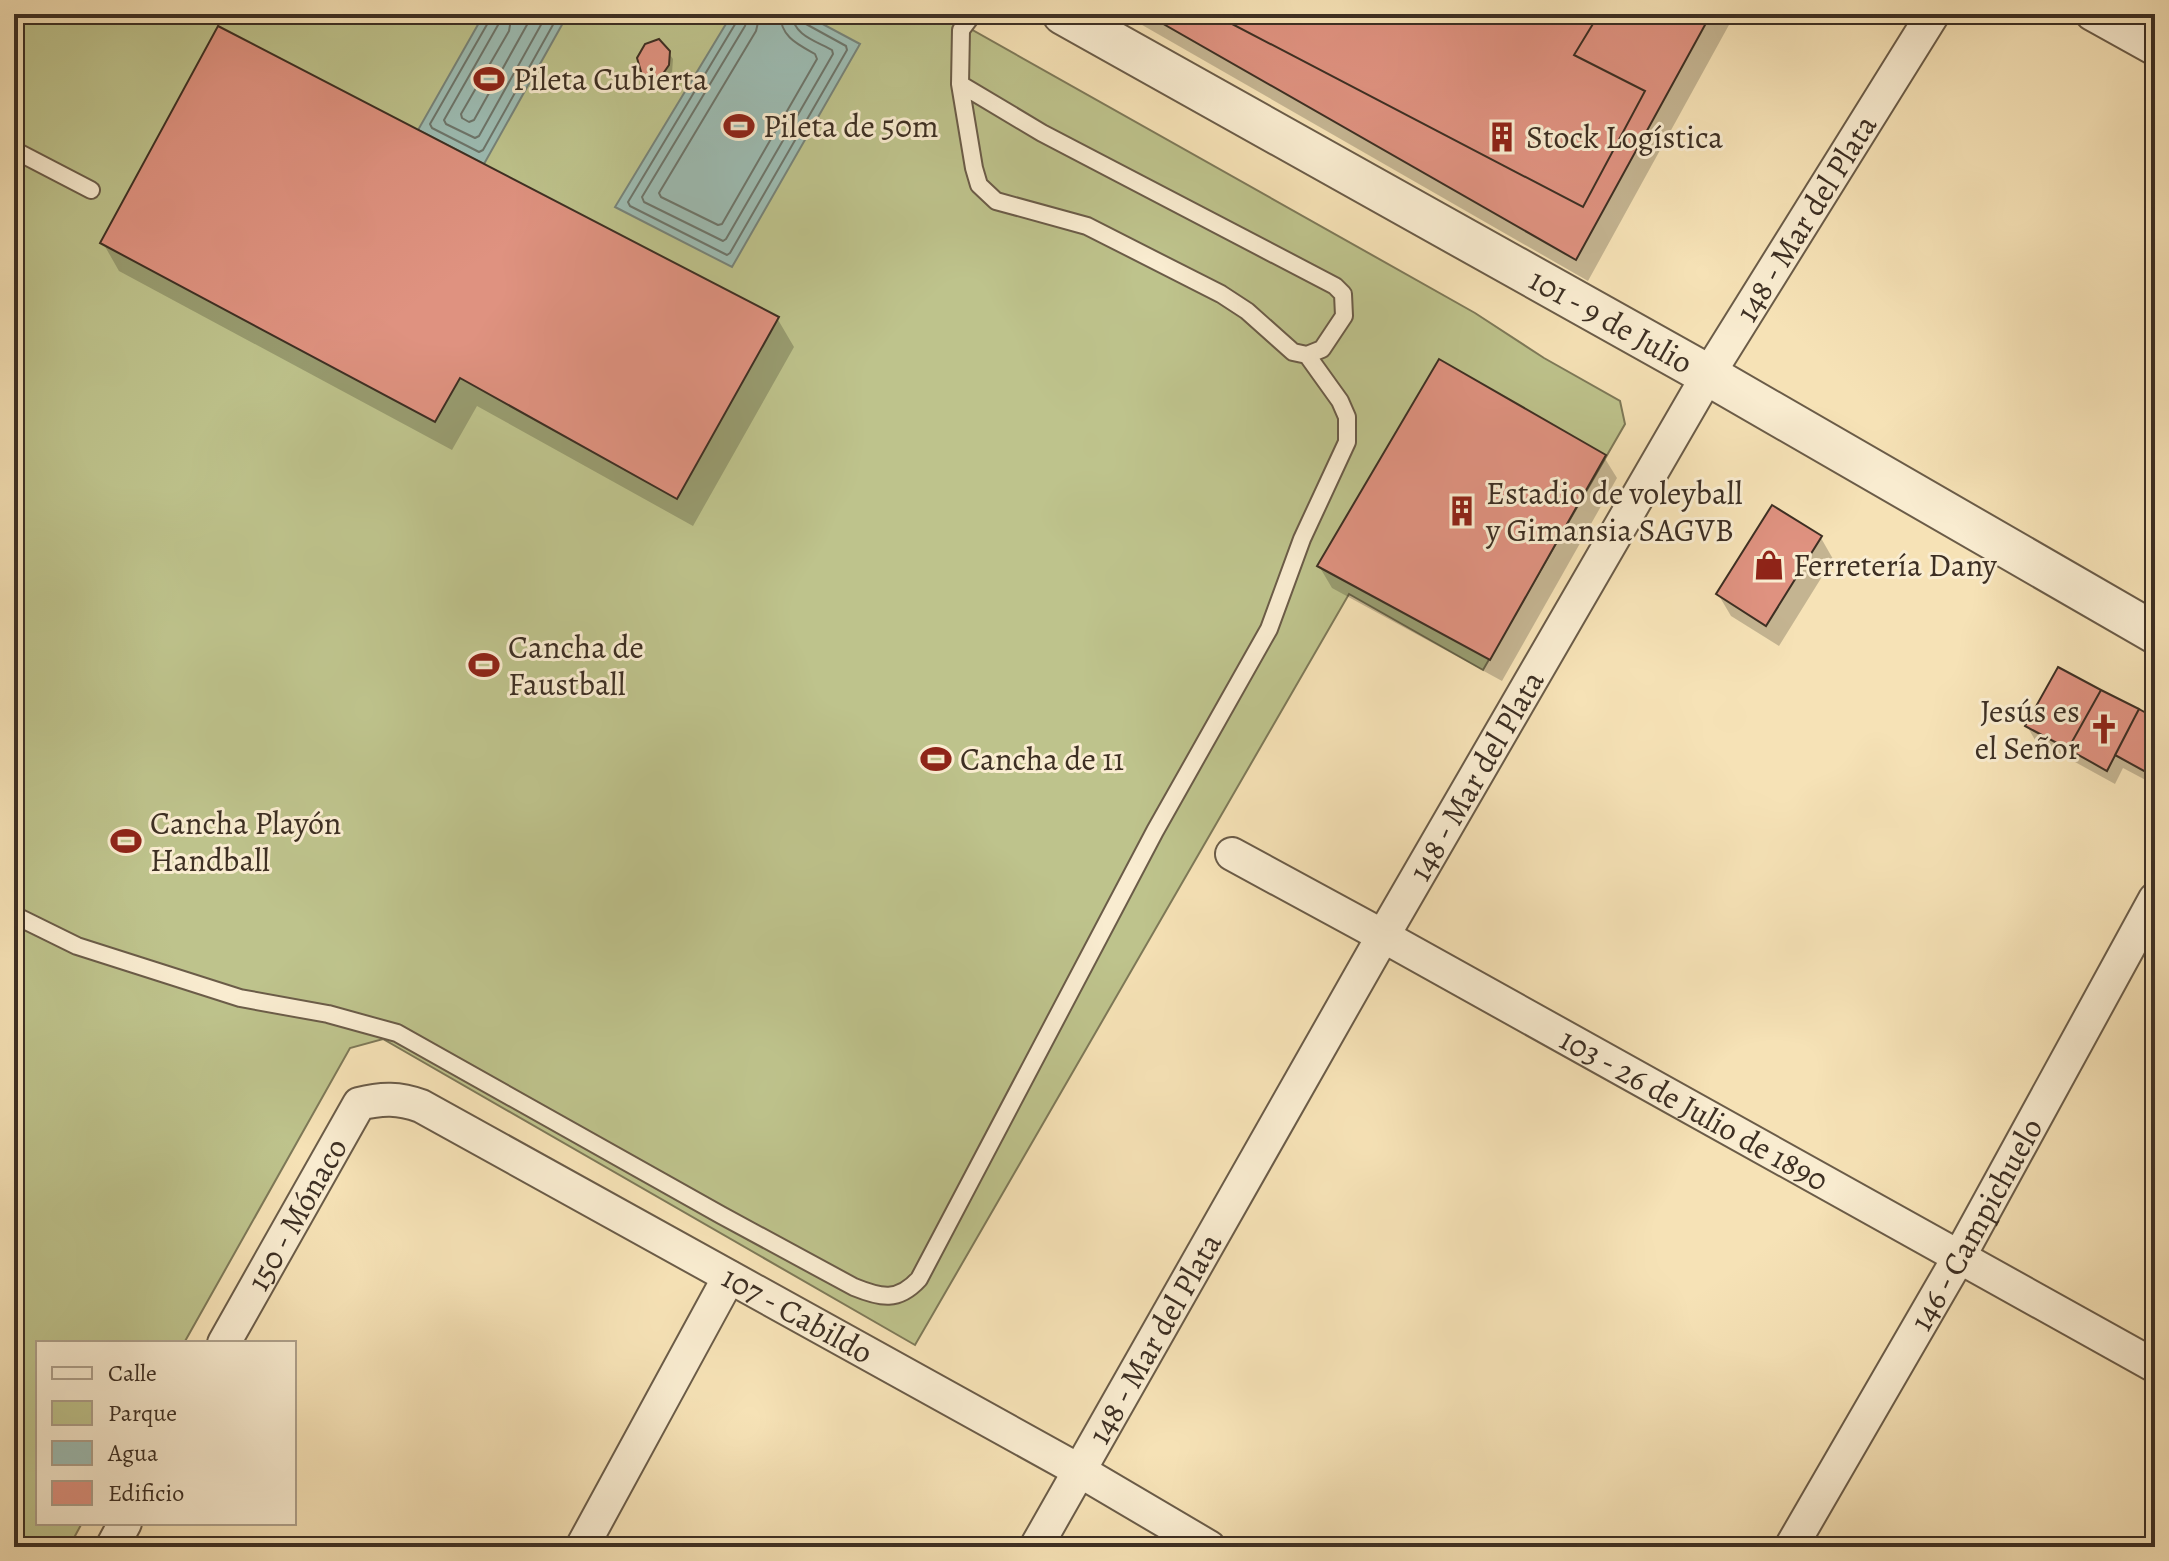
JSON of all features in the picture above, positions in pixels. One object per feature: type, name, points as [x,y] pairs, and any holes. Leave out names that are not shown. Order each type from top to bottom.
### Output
[{"type":"street","name":"101 - 9 de Julio","points":[[1063,14],[1708,375],[2155,633]]},
{"type":"street","name":"148 - Mar del Plata","points":[[1036,1547],[1383,936],[1708,375],[1933,14]]},
{"type":"street","points":[[2092,14],[2155,49]]},
{"type":"street","name":"103 - 26 de Julio de 1890","points":[[1232,854],[2155,1366]]},
{"type":"street","name":"146 - Campichuelo","points":[[1791,1547],[1959,1257],[2155,899]]},
{"type":"street","name":"107 - Cabildo","points":[[378,1099],[402,1099],[421,1106],[1080,1471],[1209,1547]]},
{"type":"street","name":"150 - Mónaco","points":[[225,1341],[349,1117],[359,1104],[378,1099]]},
{"type":"street","points":[[582,1547],[729,1277]]},
{"type":"street","points":[[112,1547],[124,1525]]},
{"type":"lane","points":[[960,84],[1042,133],[1335,286],[1343,294],[1344,316],[1322,349],[1307,355],[1293,352],[1247,311],[1221,294],[1087,226],[996,201],[979,185],[960,84],[961,30],[973,14]]},
{"type":"lane","points":[[14,150],[91,190]]},
{"type":"lane","points":[[14,915],[77,946],[240,998],[328,1014],[397,1033],[854,1287],[890,1296],[907,1293],[919,1279],[1155,831],[1269,629],[1302,539],[1347,442],[1347,417],[1340,401],[1307,355]]},
{"type":"green space","points":[[14,14],[944,14],[1475,313],[1544,358],[1620,401],[1625,424],[1483,670],[1349,594],[915,1345],[383,1039],[350,1048],[185,1341],[36,1341],[36,1525],[81,1525],[69,1547],[14,1547]]},
{"type":"water","name":"Pileta Cubierta","points":[[484,14],[568,14],[484,164],[418,130]]},
{"type":"water","name":"Pileta de 50m","points":[[732,14],[804,14],[860,44],[732,267],[615,207]]},
{"type":"building","name":"Stock Logística","points":[[1146,14],[1711,14],[1576,260]]},
{"type":"building","points":[[1213,14],[1599,14],[1574,55],[1645,91],[1583,207]]},
{"type":"building","points":[[218,26],[779,317],[677,499],[460,378],[435,422],[100,243]]},
{"type":"building","points":[[659,39],[670,51],[669,65],[660,78],[642,75],[637,58],[645,44]]},
{"type":"building","name":"Estadio de voleyball y Gimansia SAGVB","points":[[1439,359],[1606,455],[1490,660],[1317,566]]},
{"type":"building","name":"Ferretería Dany","points":[[1772,505],[1822,536],[1766,626],[1716,594]]},
{"type":"building","points":[[2058,667],[2101,690],[2068,749],[2025,726]]},
{"type":"building","name":"Jesús es el Señor","points":[[2101,690],[2139,709],[2107,771],[2068,749]]},
{"type":"building","points":[[2139,709],[2155,718],[2155,777],[2115,755]]},
{"type":"place","name":"Pileta Cubierta","points":[[489,79]]},
{"type":"place","name":"Pileta de 50m","points":[[739,126]]},
{"type":"place","name":"Stock Logística","points":[[1502,137]]},
{"type":"place","name":"Estadio de voleyball y Gimansia SAGVB","points":[[1462,511]]},
{"type":"place","name":"Ferretería Dany","points":[[1769,565]]},
{"type":"place","name":"Cancha de Faustball","points":[[484,665]]},
{"type":"place","name":"Jesús es el Señor","points":[[2104,729]]},
{"type":"place","name":"Cancha de 11","points":[[936,759]]},
{"type":"place","name":"Cancha Playón Handball","points":[[126,841]]}]
